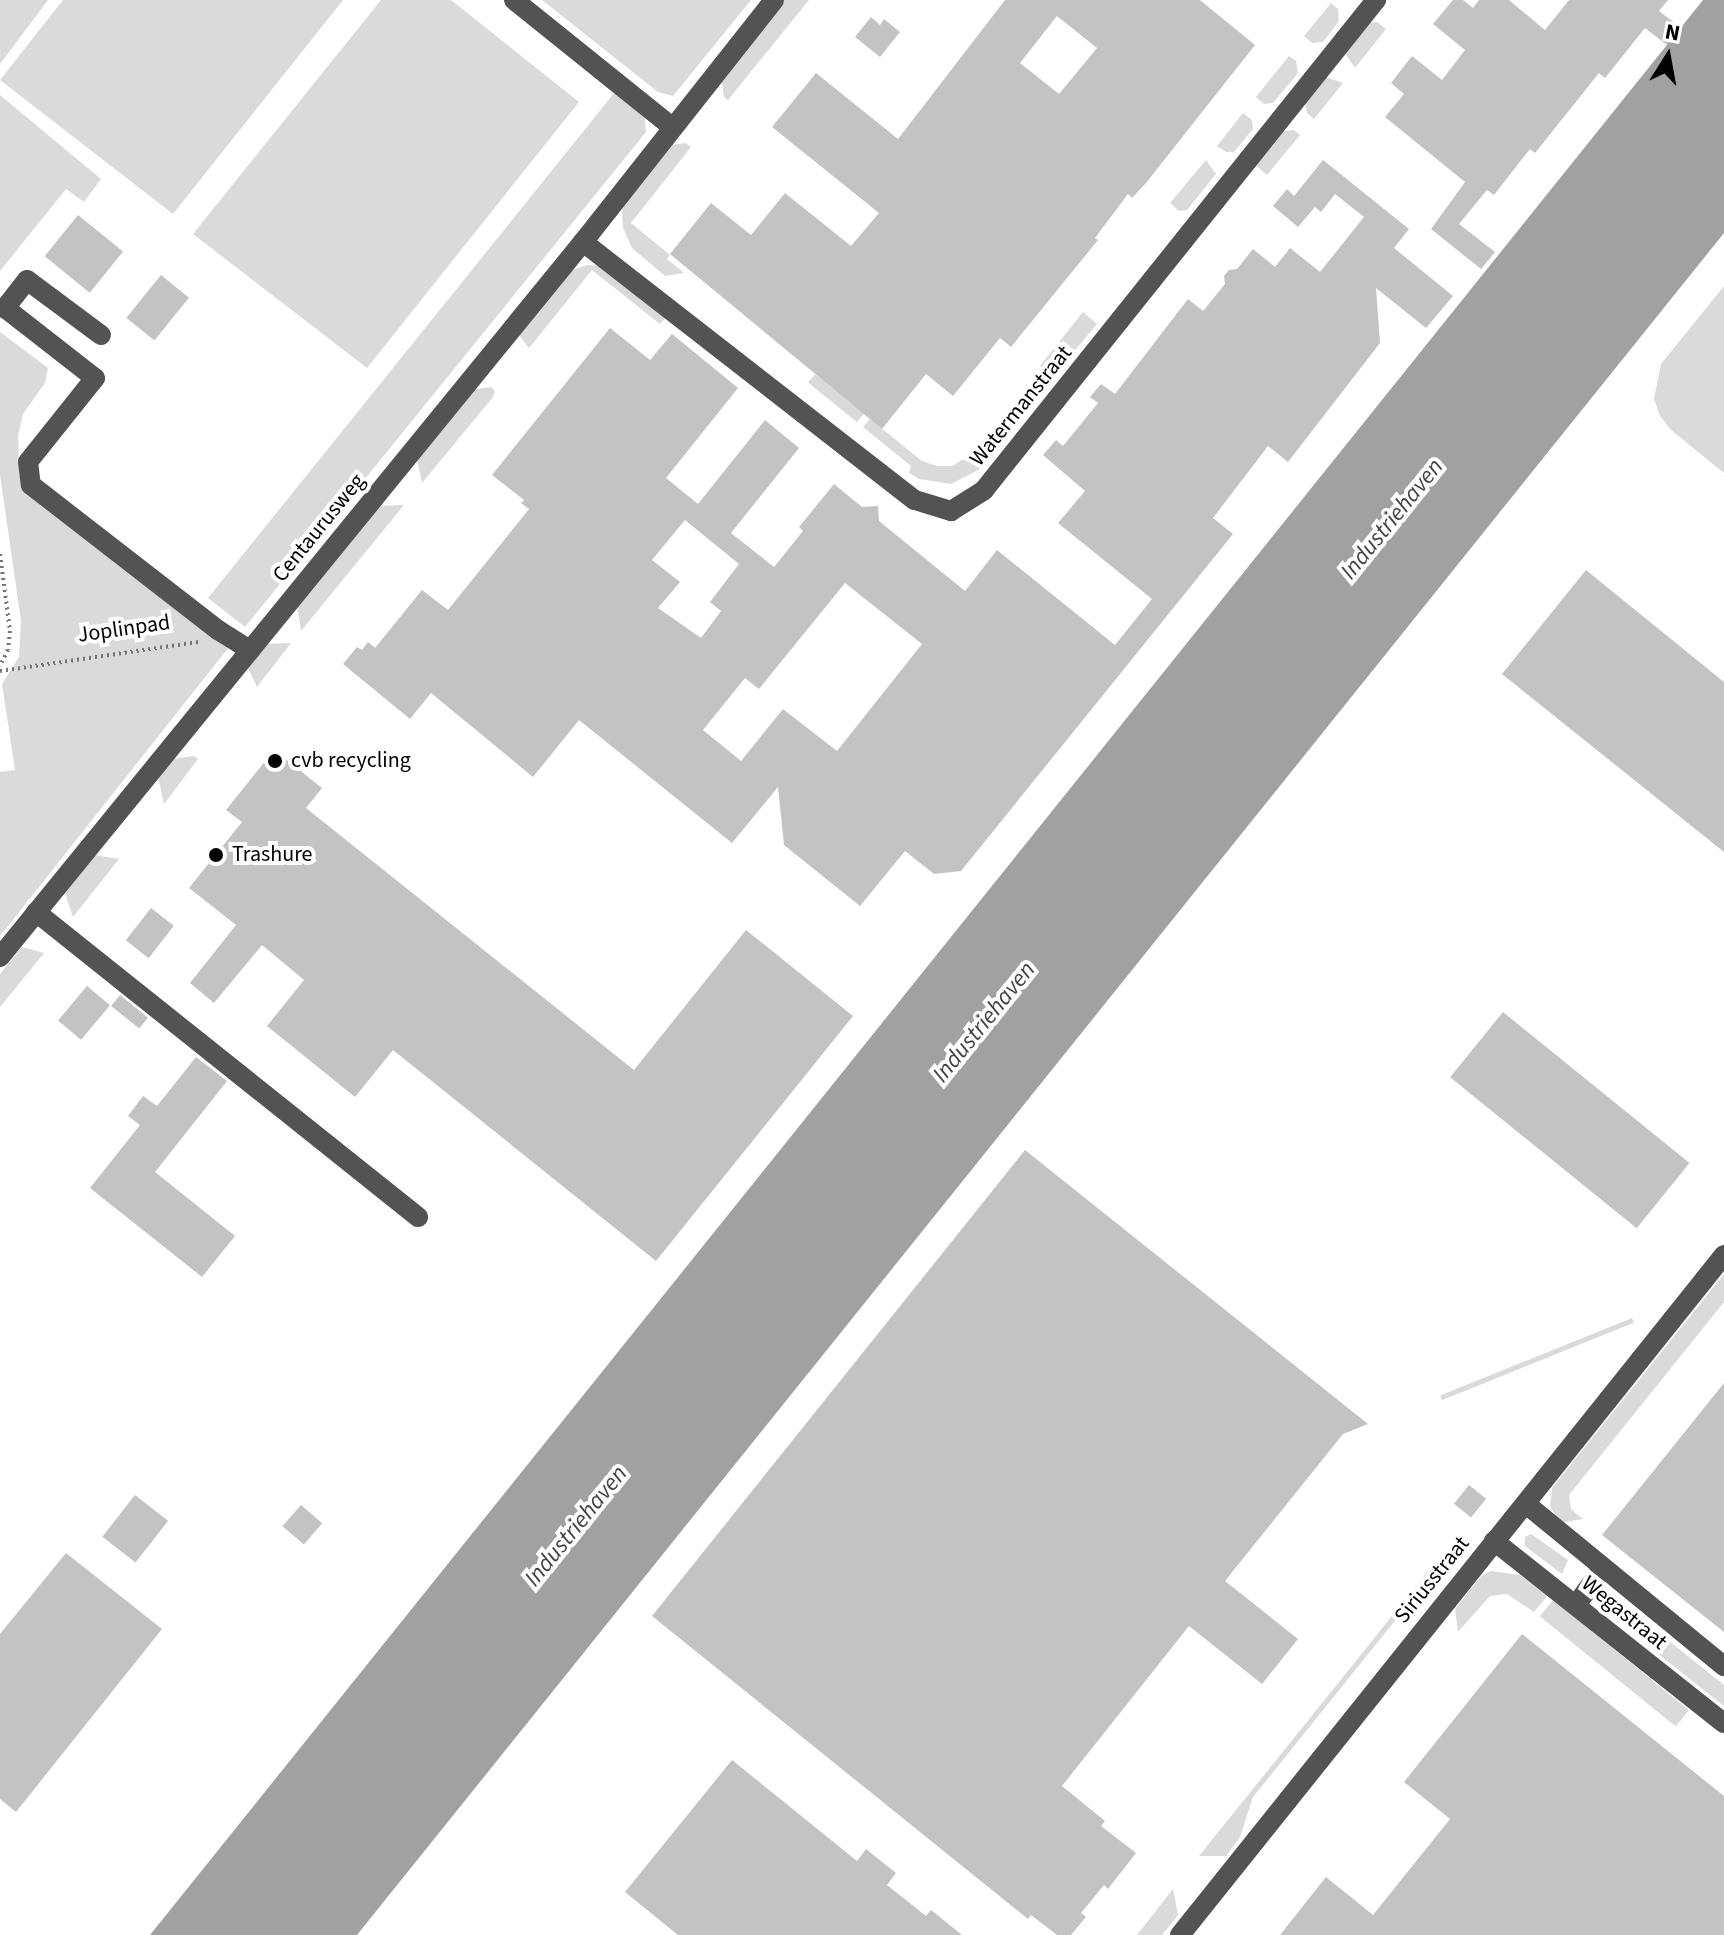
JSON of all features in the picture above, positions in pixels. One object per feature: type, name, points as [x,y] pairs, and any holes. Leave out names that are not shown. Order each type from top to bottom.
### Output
[{"type":"street","points":[[514,0],[673,128]]},
{"type":"street","name":"Centaurusweg","points":[[0,957],[242,644],[583,242],[774,0]]},
{"type":"street","name":"Watermanstraat","points":[[583,242],[915,500],[951,511],[984,490],[1376,0]]},
{"type":"street","points":[[101,335],[27,280],[5,308],[95,378],[28,462],[31,485],[218,630],[242,644]]},
{"type":"street","points":[[36,912],[418,1217]]},
{"type":"street","name":"Siriusstraat","points":[[1180,1935],[1724,1255]]},
{"type":"street","name":"Wegastraat","points":[[1526,1504],[1724,1666]]},
{"type":"street","name":"Wegastraat","points":[[1494,1541],[1724,1723]]},
{"type":"street","points":[[1576,1605],[1603,1568]]},
{"type":"path","name":"Joplinpad","points":[[0,554],[10,631],[8,650],[0,669],[242,644]]},
{"type":"shaded area","points":[[0,0],[48,0],[0,64]]},
{"type":"shaded area","points":[[63,0],[343,0],[173,214],[0,80]]},
{"type":"shaded area","points":[[381,0],[451,0],[579,102],[367,368],[193,234]]},
{"type":"shaded area","points":[[542,0],[751,0],[673,96],[658,92]]},
{"type":"shaded area","points":[[782,0],[809,0],[728,100],[724,97],[721,75]]},
{"type":"shaded area","points":[[1331,3],[1338,9],[1339,21],[1323,42],[1312,43],[1304,36]]},
{"type":"shaded area","points":[[1377,22],[1386,29],[1355,68],[1345,53],[1369,23]]},
{"type":"shaded area","points":[[1289,56],[1296,61],[1298,73],[1273,103],[1264,104],[1256,97]]},
{"type":"shaded area","points":[[1326,77],[1343,83],[1314,119],[1307,113],[1305,102]]},
{"type":"shaded area","points":[[619,87],[644,112],[646,132],[245,627],[208,598]]},
{"type":"shaded area","points":[[0,95],[101,179],[84,202],[66,189],[0,271]]},
{"type":"shaded area","points":[[1243,113],[1252,120],[1253,129],[1234,152],[1226,152],[1217,146]]},
{"type":"shaded area","points":[[1294,130],[1300,135],[1267,175],[1255,165],[1283,131]]},
{"type":"shaded area","points":[[686,143],[691,147],[631,223],[670,255],[667,259],[684,273],[665,276],[632,248],[623,228],[623,205],[664,146]]},
{"type":"shaded area","points":[[1206,160],[1216,174],[1187,210],[1179,211],[1170,203]]},
{"type":"shaded area","points":[[587,265],[610,267],[666,317],[660,324],[592,270],[529,348],[518,334],[572,270]]},
{"type":"shaded area","points":[[1724,286],[1724,473],[1671,430],[1660,416],[1654,399],[1661,364]]},
{"type":"shaded area","points":[[1083,312],[1097,324],[1058,371],[1048,372],[1040,366]]},
{"type":"shaded area","points":[[0,332],[48,368],[45,383],[23,414],[18,436],[19,464],[229,647],[0,936],[0,772],[15,770],[2,684],[19,657],[21,621],[0,475]]},
{"type":"shaded area","points":[[815,374],[864,414],[857,422],[808,383]]},
{"type":"shaded area","points":[[491,387],[495,391],[493,397],[422,483],[416,455],[469,390]]},
{"type":"shaded area","points":[[870,419],[922,461],[937,466],[952,466],[967,457],[980,469],[951,484],[919,479],[909,473],[911,466],[863,427]]},
{"type":"shaded area","points":[[404,505],[301,631],[297,604],[376,506]]},
{"type":"shaded area","points":[[291,643],[257,687],[247,666],[265,644]]},
{"type":"shaded area","points":[[194,756],[198,759],[164,804],[158,777],[172,759]]},
{"type":"shaded area","points":[[95,855],[119,859],[73,917],[65,893]]},
{"type":"shaded area","points":[[22,947],[44,953],[0,1007],[0,974]]},
{"type":"shaded area","points":[[1724,1274],[1724,1302],[1569,1495],[1571,1509],[1583,1519],[1560,1523],[1550,1506],[1552,1488]]},
{"type":"shaded area","points":[[1632,1318],[1634,1323],[1442,1400],[1440,1396]]},
{"type":"shaded area","points":[[1531,1534],[1568,1560],[1562,1574],[1525,1546],[1525,1537]]},
{"type":"shaded area","points":[[1433,1565],[1435,1571],[1253,1797],[1240,1837],[1226,1856],[1199,1856]]},
{"type":"shaded area","points":[[1491,1571],[1520,1575],[1547,1596],[1534,1612],[1507,1594],[1490,1596],[1458,1632],[1455,1609],[1481,1576]]},
{"type":"shaded area","points":[[1553,1600],[1689,1710],[1676,1726],[1540,1616]]},
{"type":"shaded area","points":[[1644,1625],[1649,1625],[1724,1685],[1724,1706],[1638,1638]]},
{"type":"shaded area","points":[[1173,1889],[1178,1915],[1162,1935],[1137,1935]]},
{"type":"water","name":"Industriehaven","points":[[1703,0],[1724,0],[1724,233],[357,1935],[150,1935]]},
{"type":"building","points":[[1005,0],[1200,0],[1255,45],[1146,183],[1132,198],[1128,194],[1095,238],[1098,240],[1011,347],[1000,338],[953,396],[926,374],[882,429],[670,254],[711,203],[751,235],[785,193],[851,246],[879,213],[772,127],[816,73],[898,139]],"holes":[[[1057,16],[1097,48],[1059,94],[1020,63]]]},
{"type":"building","points":[[1453,0],[1463,0],[1473,8],[1479,0],[1509,0],[1545,30],[1569,0],[1668,0],[1659,11],[1681,28],[1667,45],[1645,28],[1605,78],[1599,73],[1535,153],[1530,149],[1494,195],[1487,190],[1459,224],[1495,252],[1481,269],[1431,229],[1465,182],[1385,117],[1404,94],[1391,83],[1412,56],[1442,80],[1465,50],[1433,24]]},
{"type":"building","points":[[871,17],[880,25],[884,19],[900,32],[880,57],[855,37]]},
{"type":"building","points":[[1323,160],[1409,229],[1394,248],[1453,296],[1426,328],[1376,288],[1380,343],[1288,462],[1268,446],[1213,518],[1233,534],[961,871],[934,874],[905,851],[860,906],[784,845],[778,787],[732,843],[579,720],[533,777],[431,693],[410,719],[343,664],[357,647],[362,650],[368,642],[375,648],[422,590],[448,610],[529,509],[521,503],[524,500],[492,475],[610,328],[650,360],[672,334],[738,388],[666,478],[698,504],[765,420],[799,448],[731,533],[774,567],[803,531],[799,527],[834,484],[862,507],[878,506],[879,521],[965,591],[997,550],[1115,645],[1152,599],[1058,523],[1085,491],[1043,455],[1056,440],[1063,446],[1098,403],[1090,397],[1101,384],[1115,394],[1188,299],[1203,311],[1225,284],[1224,276],[1229,270],[1237,269],[1253,249],[1275,267],[1290,248],[1320,272],[1364,217],[1335,194],[1321,212],[1315,207],[1298,227],[1273,206],[1287,189],[1294,196]],"holes":[[[685,520],[739,564],[710,602],[721,611],[701,638],[658,608],[680,582],[652,560]],[[845,583],[922,644],[837,751],[783,709],[741,761],[703,730],[745,678],[759,689]]]},
{"type":"building","points":[[78,215],[123,252],[90,293],[45,256]]},
{"type":"building","points":[[161,275],[189,298],[154,340],[126,318]]},
{"type":"building","points":[[1586,570],[1724,682],[1724,852],[1502,674]]},
{"type":"building","points":[[274,750],[322,788],[306,808],[634,1070],[746,930],[853,1016],[656,1261],[393,1050],[355,1097],[267,1026],[304,980],[262,945],[214,1003],[190,983],[236,925],[189,888],[242,822],[226,810]]},
{"type":"building","points":[[151,908],[174,926],[149,958],[126,940]]},
{"type":"building","points":[[87,986],[110,1005],[81,1040],[58,1020]]},
{"type":"building","points":[[120,995],[148,1018],[139,1029],[111,1006]]},
{"type":"building","points":[[1503,1012],[1690,1163],[1637,1228],[1450,1077]]},
{"type":"building","points":[[196,1057],[227,1081],[155,1172],[235,1236],[202,1277],[90,1188],[140,1125],[128,1116],[143,1096],[157,1106]]},
{"type":"building","points":[[1025,1150],[1368,1424],[1343,1434],[1225,1581],[1298,1639],[1262,1684],[1189,1626],[1062,1786],[1105,1821],[1101,1826],[1136,1853],[1108,1889],[1104,1885],[1081,1913],[1086,1917],[1071,1935],[1057,1935],[1031,1915],[1028,1919],[652,1616]]},
{"type":"building","points":[[1724,1383],[1724,1632],[1602,1535]]},
{"type":"building","points":[[1469,1485],[1486,1499],[1471,1517],[1454,1504]]},
{"type":"building","points":[[135,1495],[168,1521],[135,1563],[102,1537]]},
{"type":"building","points":[[301,1505],[322,1523],[304,1545],[283,1526]]},
{"type":"building","points":[[66,1553],[162,1629],[16,1812],[0,1799],[0,1634]]},
{"type":"building","points":[[1522,1634],[1724,1796],[1724,1935],[1280,1935],[1326,1877],[1373,1915],[1450,1819],[1404,1782]]},
{"type":"building","points":[[732,1760],[857,1861],[866,1849],[896,1873],[887,1885],[926,1916],[931,1910],[962,1935],[678,1935],[625,1892]]},
{"type":"place","name":"cvb recycling","points":[[275,761]]},
{"type":"place","name":"Trashure","points":[[216,855]]}]
